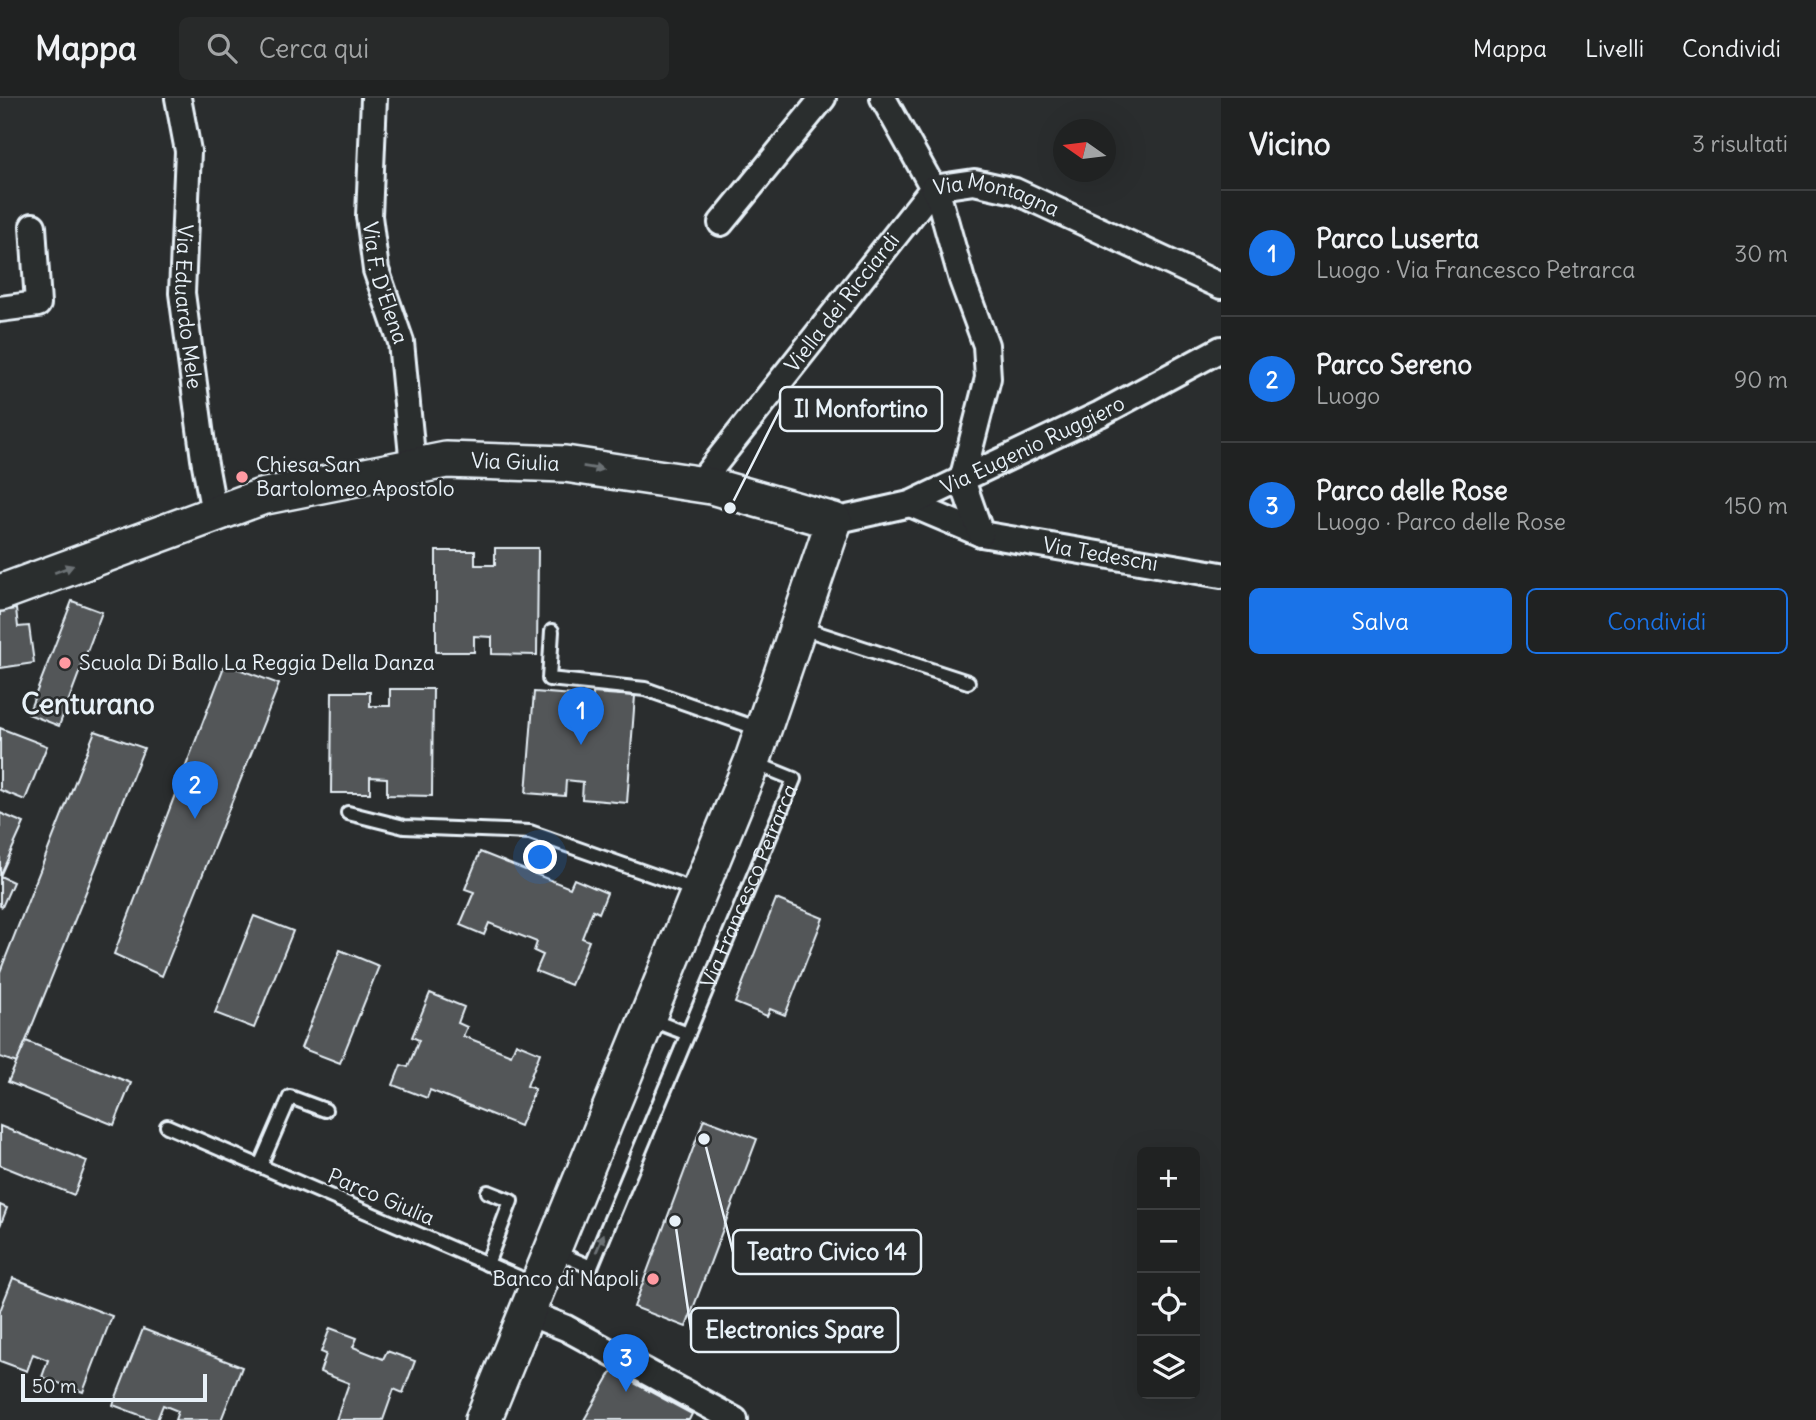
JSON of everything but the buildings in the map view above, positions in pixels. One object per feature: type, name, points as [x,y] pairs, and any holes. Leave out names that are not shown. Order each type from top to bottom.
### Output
[{"type":"main road","name":"Via Giulia","points":[[0,593],[261,497],[446,460],[565,464],[699,484],[834,522]]},
{"type":"main road","name":"Via Francesco Petrarca","points":[[483,1420],[758,746],[834,522]]},
{"type":"street","name":"Via Eduardo Mele","points":[[178,98],[188,151],[182,293],[204,459],[214,513]]},
{"type":"street","name":"Via F. D'Elena","points":[[374,98],[369,216],[376,270],[401,342],[413,466]]},
{"type":"street","points":[[721,223],[823,98]]},
{"type":"street","points":[[883,98],[933,187]]},
{"type":"street","name":"Via Montagna","points":[[962,480],[988,378],[986,345],[933,187],[974,182],[1015,191],[1221,286]]},
{"type":"street","name":"Viella dei Ricciardi","points":[[699,484],[933,187]]},
{"type":"street","points":[[0,309],[38,304],[33,226]]},
{"type":"street","name":"Via Eugenio Ruggiero","points":[[834,522],[910,504],[1100,414],[1221,349]]},
{"type":"street","points":[[962,480],[981,534]]},
{"type":"street","name":"Via Tedeschi","points":[[910,504],[981,534],[1221,575]]},
{"type":"street","points":[[526,1312],[566,1328],[735,1420]]},
{"type":"lane","points":[[799,627],[968,682]]},
{"type":"lane","points":[[552,631],[550,679],[645,689],[758,746]]},
{"type":"lane","name":"Via Francesco Petrarca","points":[[551,1250],[591,1267],[794,779],[758,746]]},
{"type":"lane","points":[[348,813],[404,827],[530,832],[699,891]]},
{"type":"lane","points":[[647,1018],[688,1034]]},
{"type":"lane","points":[[260,1166],[290,1097],[325,1110]]},
{"type":"lane","name":"Parco Giulia","points":[[167,1126],[517,1277]]},
{"type":"lane","points":[[487,1264],[511,1200],[488,1192]]},
{"type":"place","name":"Chiesa San Bartolomeo Apostolo","points":[[242,477]]},
{"type":"place","name":"Il Monfortino","points":[[730,508]]},
{"type":"place","name":"Scuola Di Ballo La Reggia Della Danza","points":[[65,663]]},
{"type":"place","name":"Parco Luserta","points":[[581,745]]},
{"type":"place","name":"Parco Sereno","points":[[195,819]]},
{"type":"place","name":"Teatro Civico 14","points":[[704,1139]]},
{"type":"place","name":"Electronics Spare","points":[[675,1221]]},
{"type":"place","name":"Banco di Napoli","points":[[653,1279]]},
{"type":"place","name":"Parco delle Rose","points":[[626,1392]]},
{"type":"district","name":"Centurano","points":[[88,704]]}]
